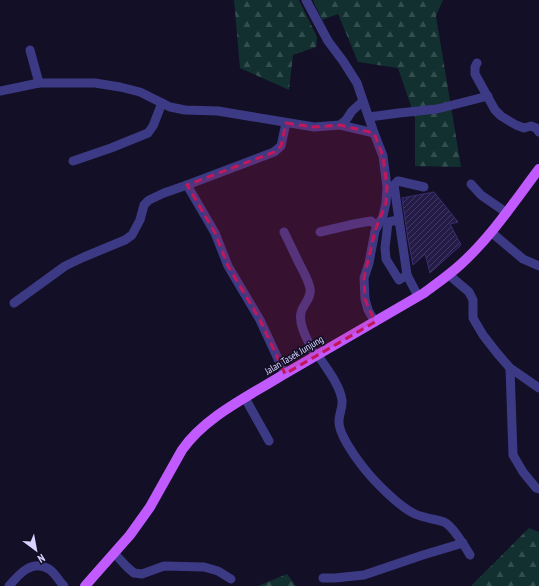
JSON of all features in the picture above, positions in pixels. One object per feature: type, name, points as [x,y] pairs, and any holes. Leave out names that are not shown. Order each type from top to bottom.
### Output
[{"type":"main road","name":"Jalan Tasek Junjung","points":[[85,586],[130,534],[150,507],[182,450],[188,442],[208,423],[245,398],[375,322],[449,275],[491,232],[539,169]]},
{"type":"street","points":[[306,0],[328,42],[343,61],[357,83],[383,156],[387,187],[386,203],[383,216],[375,231],[369,263],[364,278],[365,299],[368,310],[375,322]]},
{"type":"street","points":[[30,50],[39,83]]},
{"type":"street","points":[[477,63],[475,67],[475,74],[495,110],[501,116],[516,125],[524,128],[531,126],[539,132]]},
{"type":"street","points":[[0,91],[39,83],[95,83],[140,92],[170,107],[185,110],[218,111],[314,127],[340,125],[374,133]]},
{"type":"street","points":[[369,117],[437,109],[488,96]]},
{"type":"street","points":[[340,125],[363,101]]},
{"type":"street","points":[[73,161],[148,133],[153,126],[162,103]]},
{"type":"street","points":[[14,303],[65,266],[125,240],[132,235],[140,220],[144,205],[150,200],[164,193],[187,186],[274,152],[281,146],[286,123]]},
{"type":"street","points":[[418,296],[407,275],[394,184],[398,181],[424,188]]},
{"type":"street","points":[[471,184],[481,195],[506,213]]},
{"type":"street","points":[[187,186],[215,233],[228,266],[260,320],[285,374]]},
{"type":"street","points":[[398,220],[388,222],[385,248],[386,259],[399,280],[407,275]]},
{"type":"street","points":[[320,232],[371,221],[378,226]]},
{"type":"street","points":[[284,232],[311,289],[308,301],[302,309],[301,324],[317,355],[341,393],[343,402],[338,423],[341,435],[362,466],[373,479],[403,506],[414,513],[446,522],[463,543],[470,556]]},
{"type":"street","points":[[491,232],[523,259],[539,266]]},
{"type":"street","points":[[449,275],[470,292],[473,300],[473,318],[496,354],[510,368],[539,388]]},
{"type":"street","points":[[510,368],[513,454],[523,472],[536,488],[539,489]]},
{"type":"street","points":[[245,398],[269,441]]},
{"type":"street","points":[[323,578],[364,575],[423,554],[463,543]]},
{"type":"street","points":[[114,553],[134,573],[142,574],[164,566],[204,567],[218,571],[231,579]]},
{"type":"street","points":[[8,586],[27,568],[40,566],[50,570],[64,586]]},
{"type":"highlighted area","points":[[286,123],[314,127],[340,125],[374,133],[383,156],[387,187],[386,203],[375,231],[364,278],[365,299],[375,322],[285,374],[260,320],[228,266],[215,233],[187,185],[274,152],[281,146]]},
{"type":"green space","points":[[234,0],[299,0],[317,37],[316,47],[293,55],[289,90],[240,68]]},
{"type":"green space","points":[[313,0],[443,0],[436,16],[461,167],[415,166],[415,118],[398,68],[358,62],[338,14],[322,20]]},
{"type":"green space","points":[[529,528],[539,532],[539,586],[471,586]]},
{"type":"green space","points":[[287,574],[296,586],[258,586]]},
{"type":"building","points":[[434,192],[458,222],[450,224],[461,245],[430,273],[425,254],[413,265],[402,198]]}]
